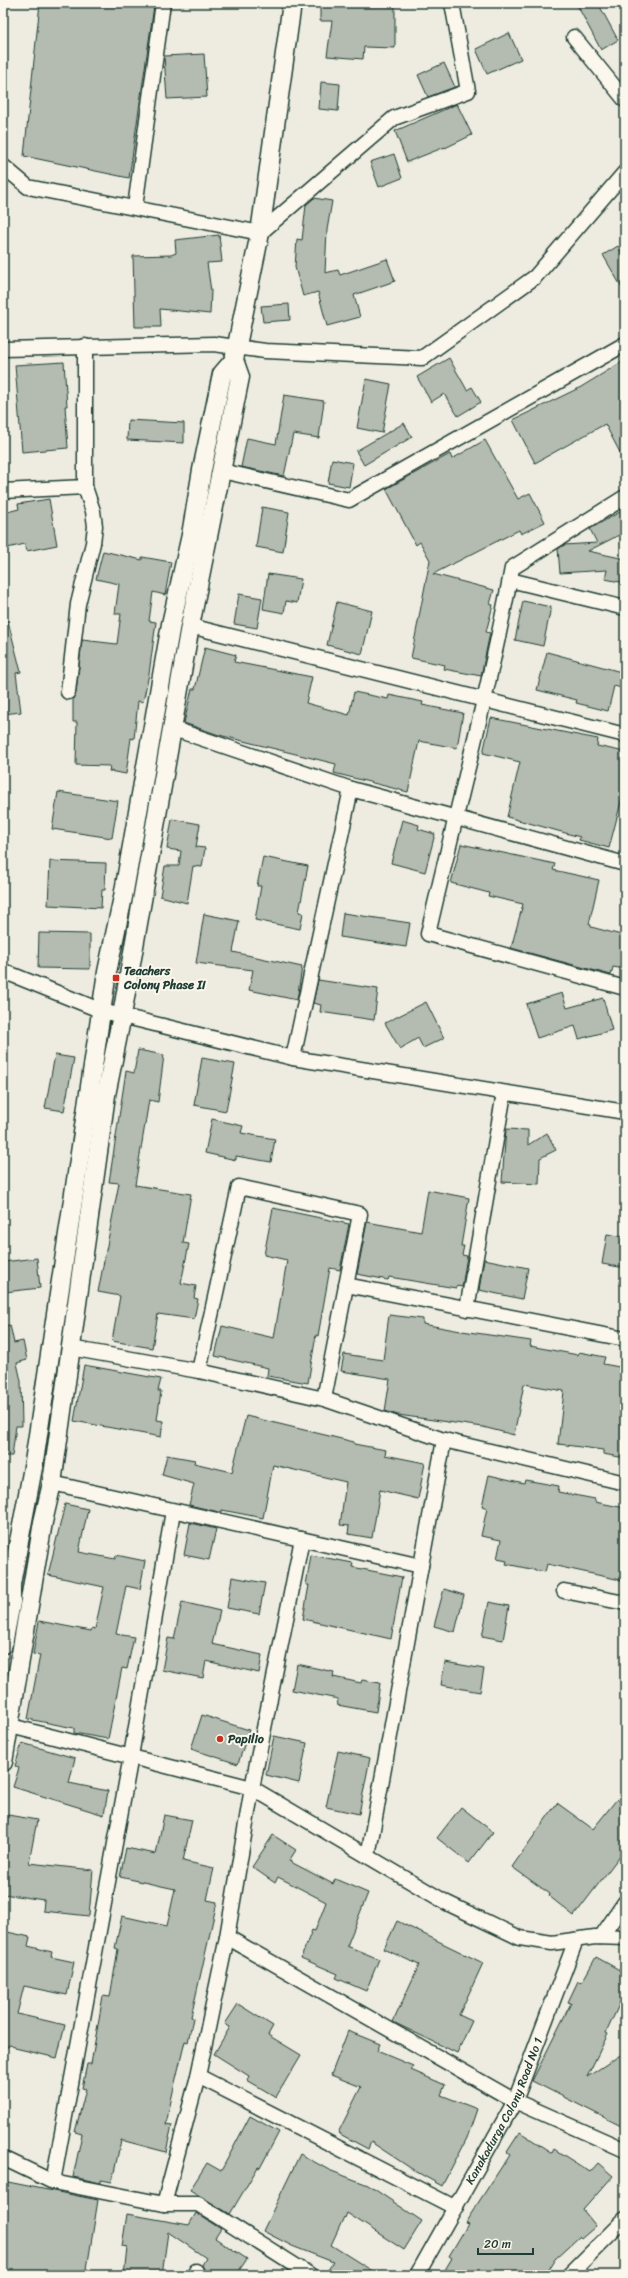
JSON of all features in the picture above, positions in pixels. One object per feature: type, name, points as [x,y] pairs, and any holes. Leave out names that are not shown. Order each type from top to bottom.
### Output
[{"type":"street","points":[[135,207],[163,3]]},
{"type":"street","points":[[3,1644],[11,1602],[7,1583],[34,1462],[107,972],[123,897],[171,624],[191,535],[202,470],[222,374],[235,354],[260,233],[292,3]]},
{"type":"street","points":[[260,233],[394,118],[468,91],[452,3]]},
{"type":"street","points":[[574,37],[625,100]]},
{"type":"street","points":[[3,166],[28,187],[260,233]]},
{"type":"street","points":[[3,349],[214,344],[235,354],[265,351],[422,358],[535,277],[625,172]]},
{"type":"street","points":[[222,471],[348,500],[625,344]]},
{"type":"street","points":[[68,692],[81,586],[93,543],[94,532],[93,511],[85,487],[85,346]]},
{"type":"street","points":[[3,1762],[6,1724],[43,1522],[52,1483],[106,1095],[122,1015],[190,626],[240,377],[235,354]]},
{"type":"street","points":[[3,491],[85,487]]},
{"type":"street","points":[[625,497],[512,568],[485,701],[455,818],[428,934],[625,988]]},
{"type":"street","points":[[510,580],[625,608]]},
{"type":"street","points":[[190,626],[625,735]]},
{"type":"street","points":[[172,728],[351,789],[625,864]]},
{"type":"street","points":[[293,1058],[351,789]]},
{"type":"street","points":[[3,971],[102,1011],[293,1058],[625,1112]]},
{"type":"street","points":[[467,1309],[504,1093]]},
{"type":"street","points":[[199,1371],[239,1187],[360,1214],[324,1399]]},
{"type":"street","points":[[346,1286],[625,1339]]},
{"type":"street","points":[[70,1348],[199,1371],[324,1399],[444,1440],[625,1483]]},
{"type":"street","points":[[368,1856],[444,1440]]},
{"type":"street","points":[[52,1483],[421,1566]]},
{"type":"street","points":[[53,2182],[131,1756],[173,1511]]},
{"type":"street","points":[[164,2204],[198,2076],[227,1937],[252,1788],[302,1539]]},
{"type":"street","points":[[564,1591],[625,1603]]},
{"type":"street","points":[[6,1724],[252,1788],[447,1903],[520,1938],[552,1943],[601,1937],[625,1938]]},
{"type":"street","points":[[601,1937],[625,1902]]},
{"type":"street","points":[[227,1937],[515,2101],[625,2150]]},
{"type":"street","name":"Kanakadurga Colony Road No 1","points":[[417,2275],[515,2101],[576,1940]]},
{"type":"street","points":[[198,2076],[456,2208]]},
{"type":"street","points":[[3,2158],[53,2182],[164,2204],[198,2204],[310,2275]]},
{"type":"street","points":[[569,2275],[625,2219]]},
{"type":"building","points":[[40,3],[137,3],[154,6],[129,178],[24,156]]},
{"type":"building","points":[[363,3],[395,3],[395,48],[364,47],[363,59],[327,56],[332,21],[320,21],[320,5],[363,6]]},
{"type":"building","points":[[576,3],[598,3],[618,40],[601,50]]},
{"type":"building","points":[[509,33],[521,59],[487,74],[476,49]]},
{"type":"building","points":[[204,54],[207,97],[167,99],[164,56]]},
{"type":"building","points":[[444,63],[455,87],[428,97],[418,75]]},
{"type":"building","points":[[321,82],[340,84],[338,111],[319,109]]},
{"type":"building","points":[[457,104],[472,135],[445,148],[407,162],[395,131]]},
{"type":"building","points":[[394,154],[402,178],[379,187],[370,162]]},
{"type":"building","points":[[314,198],[332,201],[327,230],[325,273],[338,270],[340,275],[387,259],[395,281],[354,295],[360,317],[327,326],[318,292],[303,296],[295,267],[297,239],[302,240],[306,205]]},
{"type":"building","points":[[219,235],[222,262],[207,263],[211,291],[210,314],[160,309],[161,327],[135,327],[133,256],[171,255],[176,253],[175,240]]},
{"type":"building","points":[[618,246],[625,258],[625,293],[603,255]]},
{"type":"building","points":[[289,304],[290,320],[263,322],[261,306]]},
{"type":"building","points":[[449,358],[467,390],[472,387],[481,402],[458,416],[444,394],[431,402],[417,377]]},
{"type":"building","points":[[625,360],[625,462],[605,424],[535,463],[513,420],[581,387]]},
{"type":"building","points":[[64,362],[68,448],[22,452],[15,365]]},
{"type":"building","points":[[366,379],[391,384],[382,433],[357,428]]},
{"type":"building","points":[[284,395],[324,401],[319,438],[293,434],[284,476],[241,467],[247,438],[276,444]]},
{"type":"building","points":[[128,420],[184,423],[184,443],[127,440]]},
{"type":"building","points":[[404,423],[412,437],[364,465],[356,451]]},
{"type":"building","points":[[485,440],[518,499],[530,493],[545,522],[521,534],[519,530],[433,574],[494,590],[490,604],[493,605],[486,632],[490,633],[481,676],[444,669],[445,665],[411,658],[430,560],[420,542],[416,545],[386,489],[450,454],[452,459]]},
{"type":"building","points":[[332,459],[353,463],[349,487],[328,483]]},
{"type":"building","points":[[49,499],[57,545],[27,551],[25,544],[3,549],[3,513],[19,509],[18,504]]},
{"type":"building","points":[[262,507],[289,512],[283,552],[256,547]]},
{"type":"building","points":[[625,509],[625,532],[588,551],[625,559],[625,583],[605,579],[607,570],[560,573],[558,549],[564,545],[597,543],[590,529]]},
{"type":"building","points":[[103,551],[142,560],[142,557],[171,562],[165,595],[153,592],[149,621],[156,622],[149,674],[143,702],[138,701],[134,739],[131,738],[126,774],[109,771],[110,766],[76,765],[77,722],[73,722],[73,698],[76,693],[82,640],[117,644],[121,614],[115,614],[119,584],[96,579]]},
{"type":"building","points":[[268,574],[301,579],[297,603],[286,601],[284,613],[263,609]]},
{"type":"building","points":[[239,594],[262,598],[257,628],[234,624]]},
{"type":"building","points":[[523,601],[551,607],[543,646],[515,640]]},
{"type":"building","points":[[337,602],[372,611],[362,654],[327,645]]},
{"type":"building","points":[[3,621],[8,621],[21,672],[16,673],[21,712],[3,714]]},
{"type":"building","points":[[205,647],[236,655],[234,662],[312,677],[306,703],[349,715],[354,692],[388,699],[389,695],[423,702],[422,705],[463,713],[457,748],[419,741],[408,792],[334,773],[336,764],[219,735],[184,723],[192,689],[195,689]]},
{"type":"building","points":[[547,652],[625,673],[625,689],[614,686],[608,711],[576,703],[577,700],[537,690]]},
{"type":"building","points":[[491,718],[598,739],[597,746],[625,752],[625,787],[609,848],[579,840],[580,837],[507,817],[520,762],[483,753]]},
{"type":"building","points":[[58,792],[118,801],[112,838],[52,829]]},
{"type":"building","points":[[172,819],[200,824],[196,847],[205,848],[202,867],[193,866],[187,903],[160,896],[165,866],[179,866],[181,851],[167,849]]},
{"type":"building","points":[[402,820],[419,825],[418,829],[435,834],[425,872],[391,863]]},
{"type":"building","points":[[461,844],[555,864],[553,870],[599,880],[589,924],[591,927],[625,936],[625,969],[613,967],[611,975],[511,948],[523,904],[488,896],[489,893],[451,883]]},
{"type":"building","points":[[263,857],[308,866],[299,912],[303,913],[300,929],[255,920],[261,886],[257,886]]},
{"type":"building","points":[[50,861],[106,863],[105,890],[102,890],[101,908],[48,905]]},
{"type":"building","points":[[343,913],[410,923],[406,947],[340,937]]},
{"type":"building","points":[[204,914],[239,921],[233,952],[302,967],[297,1000],[249,990],[253,970],[196,963]]},
{"type":"building","points":[[39,933],[90,934],[90,969],[38,968]]},
{"type":"building","points":[[318,980],[378,989],[374,1020],[320,1012],[321,1005],[313,1003]]},
{"type":"building","points":[[562,993],[567,1008],[603,998],[612,1030],[579,1039],[575,1026],[537,1038],[526,1004]]},
{"type":"building","points":[[426,1002],[444,1038],[423,1048],[418,1038],[400,1049],[385,1023]]},
{"type":"building","points":[[138,1050],[164,1055],[158,1102],[149,1100],[135,1185],[191,1194],[183,1243],[189,1244],[181,1283],[196,1286],[194,1298],[198,1299],[194,1319],[158,1314],[152,1348],[112,1341],[120,1296],[98,1292],[119,1183],[109,1182],[126,1071],[134,1073]]},
{"type":"building","points":[[55,1055],[74,1058],[64,1111],[45,1108]]},
{"type":"building","points":[[202,1058],[235,1064],[226,1111],[194,1105]]},
{"type":"building","points":[[212,1119],[243,1126],[241,1133],[275,1139],[271,1162],[236,1156],[236,1160],[205,1153]]},
{"type":"building","points":[[506,1129],[528,1130],[528,1145],[547,1133],[556,1150],[540,1158],[539,1184],[502,1182]]},
{"type":"building","points":[[428,1190],[469,1198],[461,1246],[464,1246],[462,1255],[467,1256],[462,1287],[456,1286],[456,1288],[389,1277],[388,1280],[357,1274],[367,1222],[421,1232]]},
{"type":"building","points":[[273,1208],[349,1224],[340,1270],[330,1268],[308,1383],[267,1376],[268,1368],[215,1356],[222,1326],[274,1338],[287,1260],[264,1255]]},
{"type":"building","points":[[607,1234],[625,1237],[625,1268],[602,1264]]},
{"type":"building","points":[[37,1258],[40,1288],[5,1292],[3,1262]]},
{"type":"building","points":[[484,1259],[528,1268],[522,1299],[479,1290]]},
{"type":"building","points":[[389,1315],[423,1319],[423,1324],[455,1330],[531,1341],[530,1346],[578,1355],[579,1352],[605,1357],[603,1364],[625,1368],[625,1458],[603,1454],[603,1450],[558,1444],[564,1391],[524,1384],[514,1435],[483,1427],[398,1415],[385,1411],[390,1379],[341,1371],[344,1354],[383,1360]]},
{"type":"building","points":[[10,1325],[14,1343],[23,1341],[27,1360],[17,1363],[21,1381],[22,1426],[16,1426],[12,1456],[3,1456],[3,1326]]},
{"type":"building","points":[[84,1365],[161,1379],[158,1391],[161,1391],[157,1420],[163,1421],[161,1437],[74,1421]]},
{"type":"building","points":[[246,1416],[354,1442],[354,1444],[386,1450],[385,1455],[425,1463],[418,1499],[380,1490],[372,1538],[348,1534],[349,1526],[340,1525],[346,1482],[273,1465],[263,1518],[222,1510],[222,1512],[219,1512],[189,1505],[194,1484],[162,1475],[167,1455],[195,1460],[194,1463],[232,1472]]},
{"type":"building","points":[[489,1475],[524,1483],[525,1480],[559,1486],[558,1492],[595,1499],[595,1502],[625,1508],[625,1581],[547,1564],[545,1572],[506,1564],[507,1561],[497,1559],[501,1540],[481,1536],[487,1508],[482,1506]]},
{"type":"building","points":[[65,1504],[88,1509],[79,1552],[115,1559],[116,1555],[145,1561],[140,1589],[126,1586],[116,1634],[134,1637],[127,1669],[122,1668],[108,1739],[74,1733],[74,1728],[28,1719],[40,1655],[33,1654],[39,1621],[91,1631],[92,1628],[95,1629],[104,1587],[48,1575]]},
{"type":"building","points":[[190,1523],[216,1529],[209,1560],[184,1555]]},
{"type":"building","points":[[311,1555],[353,1563],[352,1567],[402,1577],[391,1639],[303,1619],[309,1585],[306,1585]]},
{"type":"building","points":[[232,1577],[265,1583],[259,1614],[227,1608]]},
{"type":"building","points":[[444,1589],[464,1595],[455,1632],[434,1626]]},
{"type":"building","points":[[182,1602],[220,1611],[212,1644],[262,1655],[259,1673],[206,1661],[203,1678],[162,1670],[168,1638],[174,1639]]},
{"type":"building","points":[[489,1602],[509,1606],[503,1640],[482,1636]]},
{"type":"building","points":[[445,1662],[484,1669],[480,1692],[441,1685]]},
{"type":"building","points":[[297,1664],[334,1672],[333,1677],[361,1683],[362,1680],[380,1683],[376,1712],[337,1705],[338,1699],[292,1690]]},
{"type":"building","name":"Papilio","points":[[202,1715],[249,1730],[238,1764],[191,1749]]},
{"type":"building","points":[[274,1736],[307,1743],[299,1783],[266,1775]]},
{"type":"building","points":[[22,1743],[75,1758],[69,1783],[108,1791],[104,1815],[13,1787],[19,1768],[15,1766]]},
{"type":"building","points":[[338,1751],[370,1758],[359,1814],[326,1807]]},
{"type":"building","points":[[617,1799],[625,1806],[625,1849],[574,1916],[549,1896],[550,1894],[512,1867],[557,1803],[593,1829]]},
{"type":"building","points":[[461,1807],[493,1832],[469,1863],[437,1838]]},
{"type":"building","points":[[8,1815],[37,1820],[29,1863],[93,1870],[89,1916],[43,1911],[44,1900],[3,1894],[5,1855],[3,1855],[3,1846]]},
{"type":"building","points":[[164,1815],[192,1820],[183,1861],[214,1868],[207,1900],[217,1902],[191,2017],[193,2018],[188,2042],[185,2041],[166,2124],[172,2125],[166,2152],[121,2140],[112,2182],[101,2180],[101,2183],[73,2177],[82,2134],[75,2132],[86,2089],[82,2088],[87,2064],[91,2064],[103,1996],[110,1997],[118,1949],[115,1948],[122,1916],[167,1926],[175,1889],[120,1877],[126,1848],[156,1854]]},
{"type":"building","points":[[273,1835],[296,1850],[289,1861],[333,1884],[335,1879],[368,1893],[347,1946],[379,1959],[366,1991],[336,1978],[338,1974],[301,1958],[312,1930],[315,1931],[326,1902],[278,1877],[275,1883],[252,1867]]},
{"type":"building","points":[[397,1921],[483,1963],[459,2015],[472,2021],[457,2053],[393,2022],[419,1965],[384,1949]]},
{"type":"building","points":[[3,1931],[30,1937],[28,1946],[52,1952],[51,1957],[74,1962],[67,1995],[24,1986],[17,2014],[65,2025],[57,2058],[15,2048],[15,2046],[9,2045],[8,2047],[3,2047]]},
{"type":"building","points":[[596,1957],[625,1973],[625,1992],[606,2033],[608,2034],[587,2077],[625,2052],[625,2128],[532,2081],[571,2003],[568,2002],[578,1981],[582,1982]]},
{"type":"building","points":[[238,2004],[273,2026],[268,2035],[301,2055],[276,2097],[247,2080],[249,2076],[214,2054],[230,2027],[225,2024]]},
{"type":"building","points":[[348,2031],[380,2044],[377,2051],[413,2066],[411,2070],[445,2085],[441,2095],[477,2109],[467,2138],[442,2186],[415,2171],[371,2142],[368,2149],[338,2133],[361,2087],[331,2075]]},
{"type":"building","points":[[250,2116],[279,2132],[260,2168],[258,2167],[230,2214],[190,2190],[207,2163],[221,2171]]},
{"type":"building","points":[[520,2132],[552,2153],[554,2149],[590,2172],[598,2163],[613,2176],[583,2210],[596,2226],[581,2239],[579,2237],[555,2259],[545,2275],[442,2275],[452,2258],[449,2256],[468,2224],[465,2223],[510,2154],[507,2152]]},
{"type":"building","points":[[300,2154],[329,2170],[368,2185],[422,2221],[404,2250],[347,2213],[331,2245],[379,2275],[325,2275],[333,2262],[292,2246],[263,2231]]},
{"type":"building","points":[[3,2181],[98,2200],[86,2275],[3,2275]]},
{"type":"building","points":[[196,2213],[221,2229],[215,2238],[247,2259],[236,2275],[213,2275],[204,2269],[202,2265],[206,2258],[168,2232],[162,2275],[124,2275],[127,2247],[122,2246],[127,2214],[189,2225]]},
{"type":"place","name":"Teachers Colony Phase II","points":[[116,978]]},
{"type":"place","name":"Papilio","points":[[220,1739]]}]
